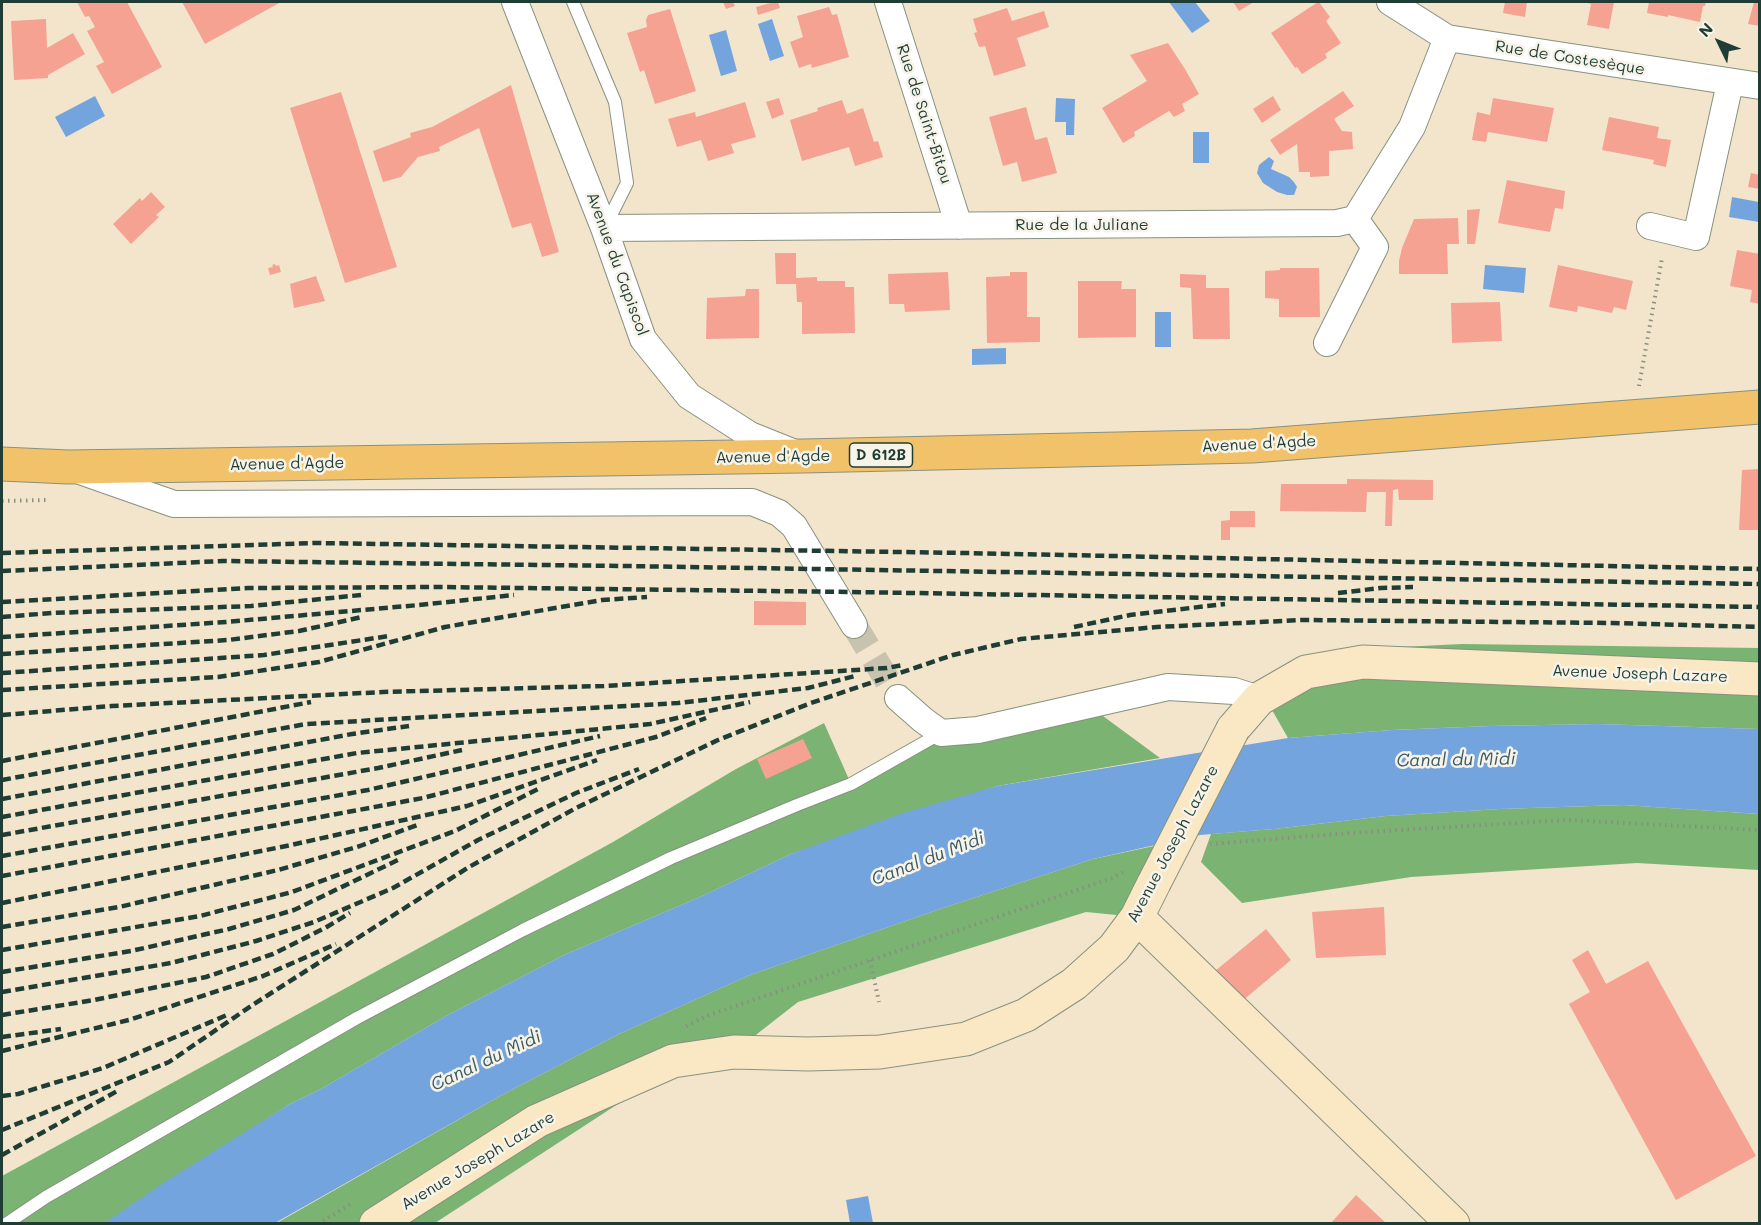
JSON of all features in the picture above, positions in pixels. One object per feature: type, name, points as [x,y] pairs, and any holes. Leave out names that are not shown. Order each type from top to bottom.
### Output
[{"type":"main road","name":"Avenue d'Agde","points":[[2,464],[68,467],[803,456],[1252,446],[1760,407]]},
{"type":"main road","name":"Avenue Joseph Lazare","points":[[367,1212],[537,1121],[673,1062],[734,1052],[808,1054],[879,1052],[966,1039],[1026,1015],[1074,984],[1114,948],[1137,917],[1142,875],[1233,729],[1258,699],[1306,672],[1363,662],[1760,679]]},
{"type":"main road","points":[[1137,917],[1453,1224]]},
{"type":"street","name":"Avenue du Capiscol","points":[[515,2],[604,228],[643,339],[689,396],[750,435],[803,456]]},
{"type":"street","name":"Rue de Saint-Bitou","points":[[888,2],[959,226]]},
{"type":"street","name":"Rue de Costesèque","points":[[1390,2],[1447,38],[1760,86]]},
{"type":"street","points":[[1327,343],[1376,247],[1355,219],[1412,128],[1447,38]]},
{"type":"street","points":[[1658,229],[1696,237],[1730,83]]},
{"type":"street","name":"Rue de la Juliane","points":[[604,228],[1336,223],[1355,219]]},
{"type":"street","points":[[68,467],[174,504],[752,502],[779,513],[794,526],[854,625]]},
{"type":"street","points":[[898,698],[941,732],[978,730],[1168,687],[1234,691],[1258,699]]},
{"type":"lane","points":[[573,2],[615,102],[627,183],[604,228]]},
{"type":"lane","points":[[6,1224],[46,1197],[357,1018],[523,930],[671,858],[851,784],[941,732]]},
{"type":"path","points":[[1634,417],[1658,229]]},
{"type":"path","points":[[1200,844],[1568,820],[1760,830]]},
{"type":"path","points":[[678,1030],[709,1015],[1112,878],[1142,875]]},
{"type":"path","points":[[870,960],[879,1002]]},
{"type":"path","points":[[318,1224],[367,1212]]},
{"type":"green space","points":[[1462,644],[1759,648],[1759,729],[1598,724],[1490,726],[1392,730],[1288,738],[1272,710],[1338,650]]},
{"type":"green space","points":[[1088,705],[1160,758],[997,786],[791,854],[700,897],[564,955],[446,1016],[321,1089],[290,1104],[106,1223],[2,1224],[2,1176],[613,842],[736,769],[824,723],[851,784],[941,733]]},
{"type":"green space","points":[[1623,805],[1759,814],[1759,870],[1637,863],[1411,877],[1242,903],[1201,862],[1211,834],[1386,816]]},
{"type":"green space","points":[[1154,846],[1137,917],[1086,912],[798,1002],[734,1052],[644,1087],[435,1223],[275,1224],[500,1096],[619,1034],[750,975],[1093,859]]},
{"type":"water","points":[[1169,2],[1195,2],[1210,21],[1192,33]]},
{"type":"water","points":[[772,19],[784,56],[770,61],[758,24]]},
{"type":"water","points":[[726,30],[737,71],[721,76],[709,35]]},
{"type":"water","points":[[95,96],[105,116],[66,137],[55,117]]},
{"type":"water","points":[[1056,98],[1075,99],[1074,135],[1066,135],[1066,122],[1055,122]]},
{"type":"water","points":[[1193,132],[1209,132],[1209,163],[1193,163]]},
{"type":"water","points":[[1269,157],[1274,161],[1271,169],[1289,177],[1294,182],[1297,187],[1294,195],[1277,192],[1263,183],[1257,173],[1259,165]]},
{"type":"water","points":[[1732,197],[1759,202],[1759,222],[1729,217]]},
{"type":"water","points":[[1485,265],[1526,268],[1524,293],[1483,289]]},
{"type":"water","points":[[1155,312],[1171,312],[1171,347],[1155,347]]},
{"type":"water","points":[[1006,348],[1006,364],[972,365],[972,349]]},
{"type":"water","name":"Canal du Midi","points":[[1598,724],[1759,729],[1759,814],[1623,805],[1386,816],[1200,835],[1093,859],[750,975],[619,1034],[500,1096],[275,1223],[103,1224],[168,1180],[290,1104],[321,1089],[446,1016],[564,955],[700,897],[791,854],[900,814],[997,786],[1288,738],[1392,730]]},
{"type":"water","points":[[868,1196],[873,1223],[850,1223],[846,1200]]},
{"type":"building","points":[[77,2],[127,2],[162,67],[112,94],[96,66],[104,62],[87,31],[95,27],[89,16],[85,17]]},
{"type":"building","points":[[182,2],[281,2],[205,44]]},
{"type":"building","points":[[723,2],[733,2],[735,6],[726,9]]},
{"type":"building","points":[[778,2],[780,8],[758,15],[756,7]]},
{"type":"building","points":[[1233,2],[1254,2],[1239,11]]},
{"type":"building","points":[[1318,2],[1330,17],[1326,21],[1341,43],[1325,54],[1327,58],[1302,74],[1297,67],[1295,68],[1271,33]]},
{"type":"building","points":[[1505,2],[1527,2],[1525,17],[1503,13]]},
{"type":"building","points":[[1584,2],[1614,2],[1609,29],[1587,25],[1591,4]]},
{"type":"building","points":[[1649,2],[1706,2],[1700,22],[1647,13]]},
{"type":"building","points":[[1754,2],[1760,2],[1760,26],[1748,24]]},
{"type":"building","points":[[829,7],[832,15],[837,14],[849,57],[812,68],[811,64],[799,68],[790,42],[803,37],[797,16]]},
{"type":"building","points":[[1007,8],[1012,21],[1044,11],[1049,27],[1017,38],[1026,66],[994,76],[985,46],[979,47],[974,33],[977,32],[973,19]]},
{"type":"building","points":[[670,9],[696,91],[655,104],[644,70],[640,72],[627,33],[647,27],[648,15]]},
{"type":"building","points":[[46,19],[47,48],[73,33],[85,54],[48,75],[48,78],[14,80],[11,21]]},
{"type":"building","points":[[1168,43],[1199,94],[1182,104],[1185,111],[1174,117],[1169,111],[1134,132],[1135,136],[1123,143],[1102,108],[1147,81],[1130,55]]},
{"type":"building","points":[[511,85],[559,252],[542,257],[531,223],[512,228],[479,128],[439,147],[440,151],[418,157],[401,177],[383,182],[373,151],[411,137],[410,133],[432,127]]},
{"type":"building","points":[[1343,91],[1354,106],[1334,119],[1342,131],[1352,132],[1353,149],[1329,151],[1329,176],[1310,177],[1310,172],[1299,172],[1297,144],[1280,155],[1270,140]]},
{"type":"building","points":[[341,92],[397,267],[345,283],[290,108]]},
{"type":"building","points":[[1273,96],[1281,110],[1262,123],[1253,109]]},
{"type":"building","points":[[779,98],[784,114],[772,119],[766,102]]},
{"type":"building","points":[[1493,98],[1554,108],[1547,142],[1488,132],[1486,142],[1472,140],[1477,112],[1490,115]]},
{"type":"building","points":[[842,100],[847,114],[863,108],[874,142],[878,141],[883,157],[855,166],[849,147],[802,161],[790,120]]},
{"type":"building","points":[[745,102],[756,137],[731,144],[734,153],[708,161],[701,140],[677,147],[668,119],[695,112],[696,117]]},
{"type":"building","points":[[1026,107],[1035,140],[1047,137],[1057,173],[1022,182],[1017,162],[1003,166],[989,117]]},
{"type":"building","points":[[1609,117],[1659,127],[1657,138],[1671,140],[1666,167],[1653,164],[1654,160],[1602,150]]},
{"type":"building","points":[[1751,173],[1760,175],[1760,189],[1748,187]]},
{"type":"building","points":[[1507,180],[1565,191],[1563,209],[1555,208],[1550,232],[1498,223]]},
{"type":"building","points":[[151,192],[165,207],[156,215],[159,217],[131,244],[113,224],[140,198],[142,201]]},
{"type":"building","points":[[1480,209],[1475,244],[1467,244],[1467,210]]},
{"type":"building","points":[[1458,218],[1459,244],[1447,244],[1448,274],[1399,274],[1402,248],[1414,219]]},
{"type":"building","points":[[1737,250],[1760,254],[1760,304],[1750,302],[1752,290],[1730,286]]},
{"type":"building","points":[[775,253],[796,253],[796,278],[817,277],[817,281],[845,281],[845,287],[854,287],[855,333],[802,334],[802,302],[797,302],[796,284],[776,284]]},
{"type":"building","points":[[275,264],[279,265],[281,272],[270,275],[268,268]]},
{"type":"building","points":[[1558,265],[1633,281],[1626,310],[1614,307],[1612,313],[1578,306],[1577,312],[1549,307]]},
{"type":"building","points":[[1280,268],[1319,268],[1320,317],[1279,317],[1279,299],[1265,298],[1265,271],[1280,270]]},
{"type":"building","points":[[948,272],[950,310],[905,312],[904,304],[889,304],[888,274]]},
{"type":"building","points":[[1010,272],[1027,272],[1027,317],[1040,317],[1040,342],[987,343],[986,277],[1010,276]]},
{"type":"building","points":[[1180,274],[1206,275],[1206,288],[1229,288],[1230,339],[1193,339],[1191,288],[1180,287]]},
{"type":"building","points":[[316,276],[325,301],[294,308],[290,284]]},
{"type":"building","points":[[1078,281],[1122,281],[1121,289],[1136,289],[1136,337],[1078,338]]},
{"type":"building","points":[[746,289],[759,289],[759,338],[706,339],[707,298],[745,296]]},
{"type":"building","points":[[1500,302],[1502,341],[1452,343],[1451,303]]},
{"type":"building","points":[[1760,469],[1760,530],[1739,530],[1742,470]]},
{"type":"building","points":[[1347,479],[1433,480],[1433,500],[1399,500],[1398,489],[1393,490],[1392,526],[1385,526],[1386,492],[1367,492],[1366,512],[1280,511],[1281,484],[1347,484]]},
{"type":"building","points":[[1230,511],[1255,511],[1255,527],[1230,527],[1230,540],[1221,540],[1221,521],[1230,520]]},
{"type":"building","points":[[754,601],[806,602],[806,625],[754,625]]},
{"type":"building","points":[[803,739],[812,758],[766,779],[757,759]]},
{"type":"building","points":[[1384,907],[1386,955],[1316,958],[1312,912]]},
{"type":"building","points":[[1266,929],[1291,960],[1235,1007],[1209,976]]},
{"type":"building","points":[[1588,950],[1606,984],[1648,961],[1756,1156],[1676,1200],[1569,1004],[1590,992],[1572,960]]},
{"type":"building","points":[[1356,1195],[1387,1224],[1330,1224]]},
{"type":"tunnel","points":[[854,625],[898,698]]},
{"type":"railway","points":[[2,553],[316,543],[1760,569]]},
{"type":"railway","points":[[2,571],[223,561],[1760,584]]},
{"type":"railway","points":[[2,602],[248,588],[438,587],[1760,607]]},
{"type":"railway","points":[[1338,593],[1413,587]]},
{"type":"railway","points":[[2,617],[251,606],[361,595]]},
{"type":"railway","points":[[2,637],[226,622],[514,595]]},
{"type":"railway","points":[[2,690],[218,677],[319,662],[445,627],[602,600],[647,597]]},
{"type":"railway","points":[[1074,627],[1130,615],[1225,604]]},
{"type":"railway","points":[[2,654],[228,640],[299,631],[362,617]]},
{"type":"railway","points":[[2,1130],[169,1062],[254,1004],[469,867],[576,808],[718,740],[811,703],[953,655],[1021,639],[1157,627],[1302,620],[1760,627]]},
{"type":"railway","points":[[2,673],[264,655],[389,636]]},
{"type":"railway","points":[[2,715],[112,706],[383,692],[604,686],[887,668],[903,665]]},
{"type":"railway","points":[[2,780],[306,724],[678,703],[808,688],[855,676]]},
{"type":"railway","points":[[2,761],[311,702]]},
{"type":"railway","points":[[2,817],[357,753],[650,724],[750,702]]},
{"type":"railway","points":[[2,876],[423,798],[656,737],[706,718]]},
{"type":"railway","points":[[2,799],[352,734],[409,726]]},
{"type":"railway","points":[[2,856],[368,790],[600,736]]},
{"type":"railway","points":[[2,835],[378,768],[462,750]]},
{"type":"railway","points":[[2,903],[291,845],[467,806],[597,760]]},
{"type":"railway","points":[[2,992],[171,963],[256,941],[314,922],[393,888],[478,840],[576,793],[639,769]]},
{"type":"railway","points":[[2,950],[200,916],[292,892],[455,831],[540,788]]},
{"type":"railway","points":[[2,927],[119,907],[278,870],[360,846],[420,824]]},
{"type":"railway","points":[[2,972],[131,951],[229,929],[294,910],[400,859]]},
{"type":"railway","points":[[2,1015],[94,1000],[206,977],[273,954],[350,913]]},
{"type":"railway","points":[[2,1051],[129,1020],[263,976],[336,944]]},
{"type":"railway","points":[[2,1096],[18,1094],[103,1068],[227,1015]]},
{"type":"railway","points":[[2,1037],[61,1029]]},
{"type":"railway","points":[[2,1155],[119,1090]]}]
